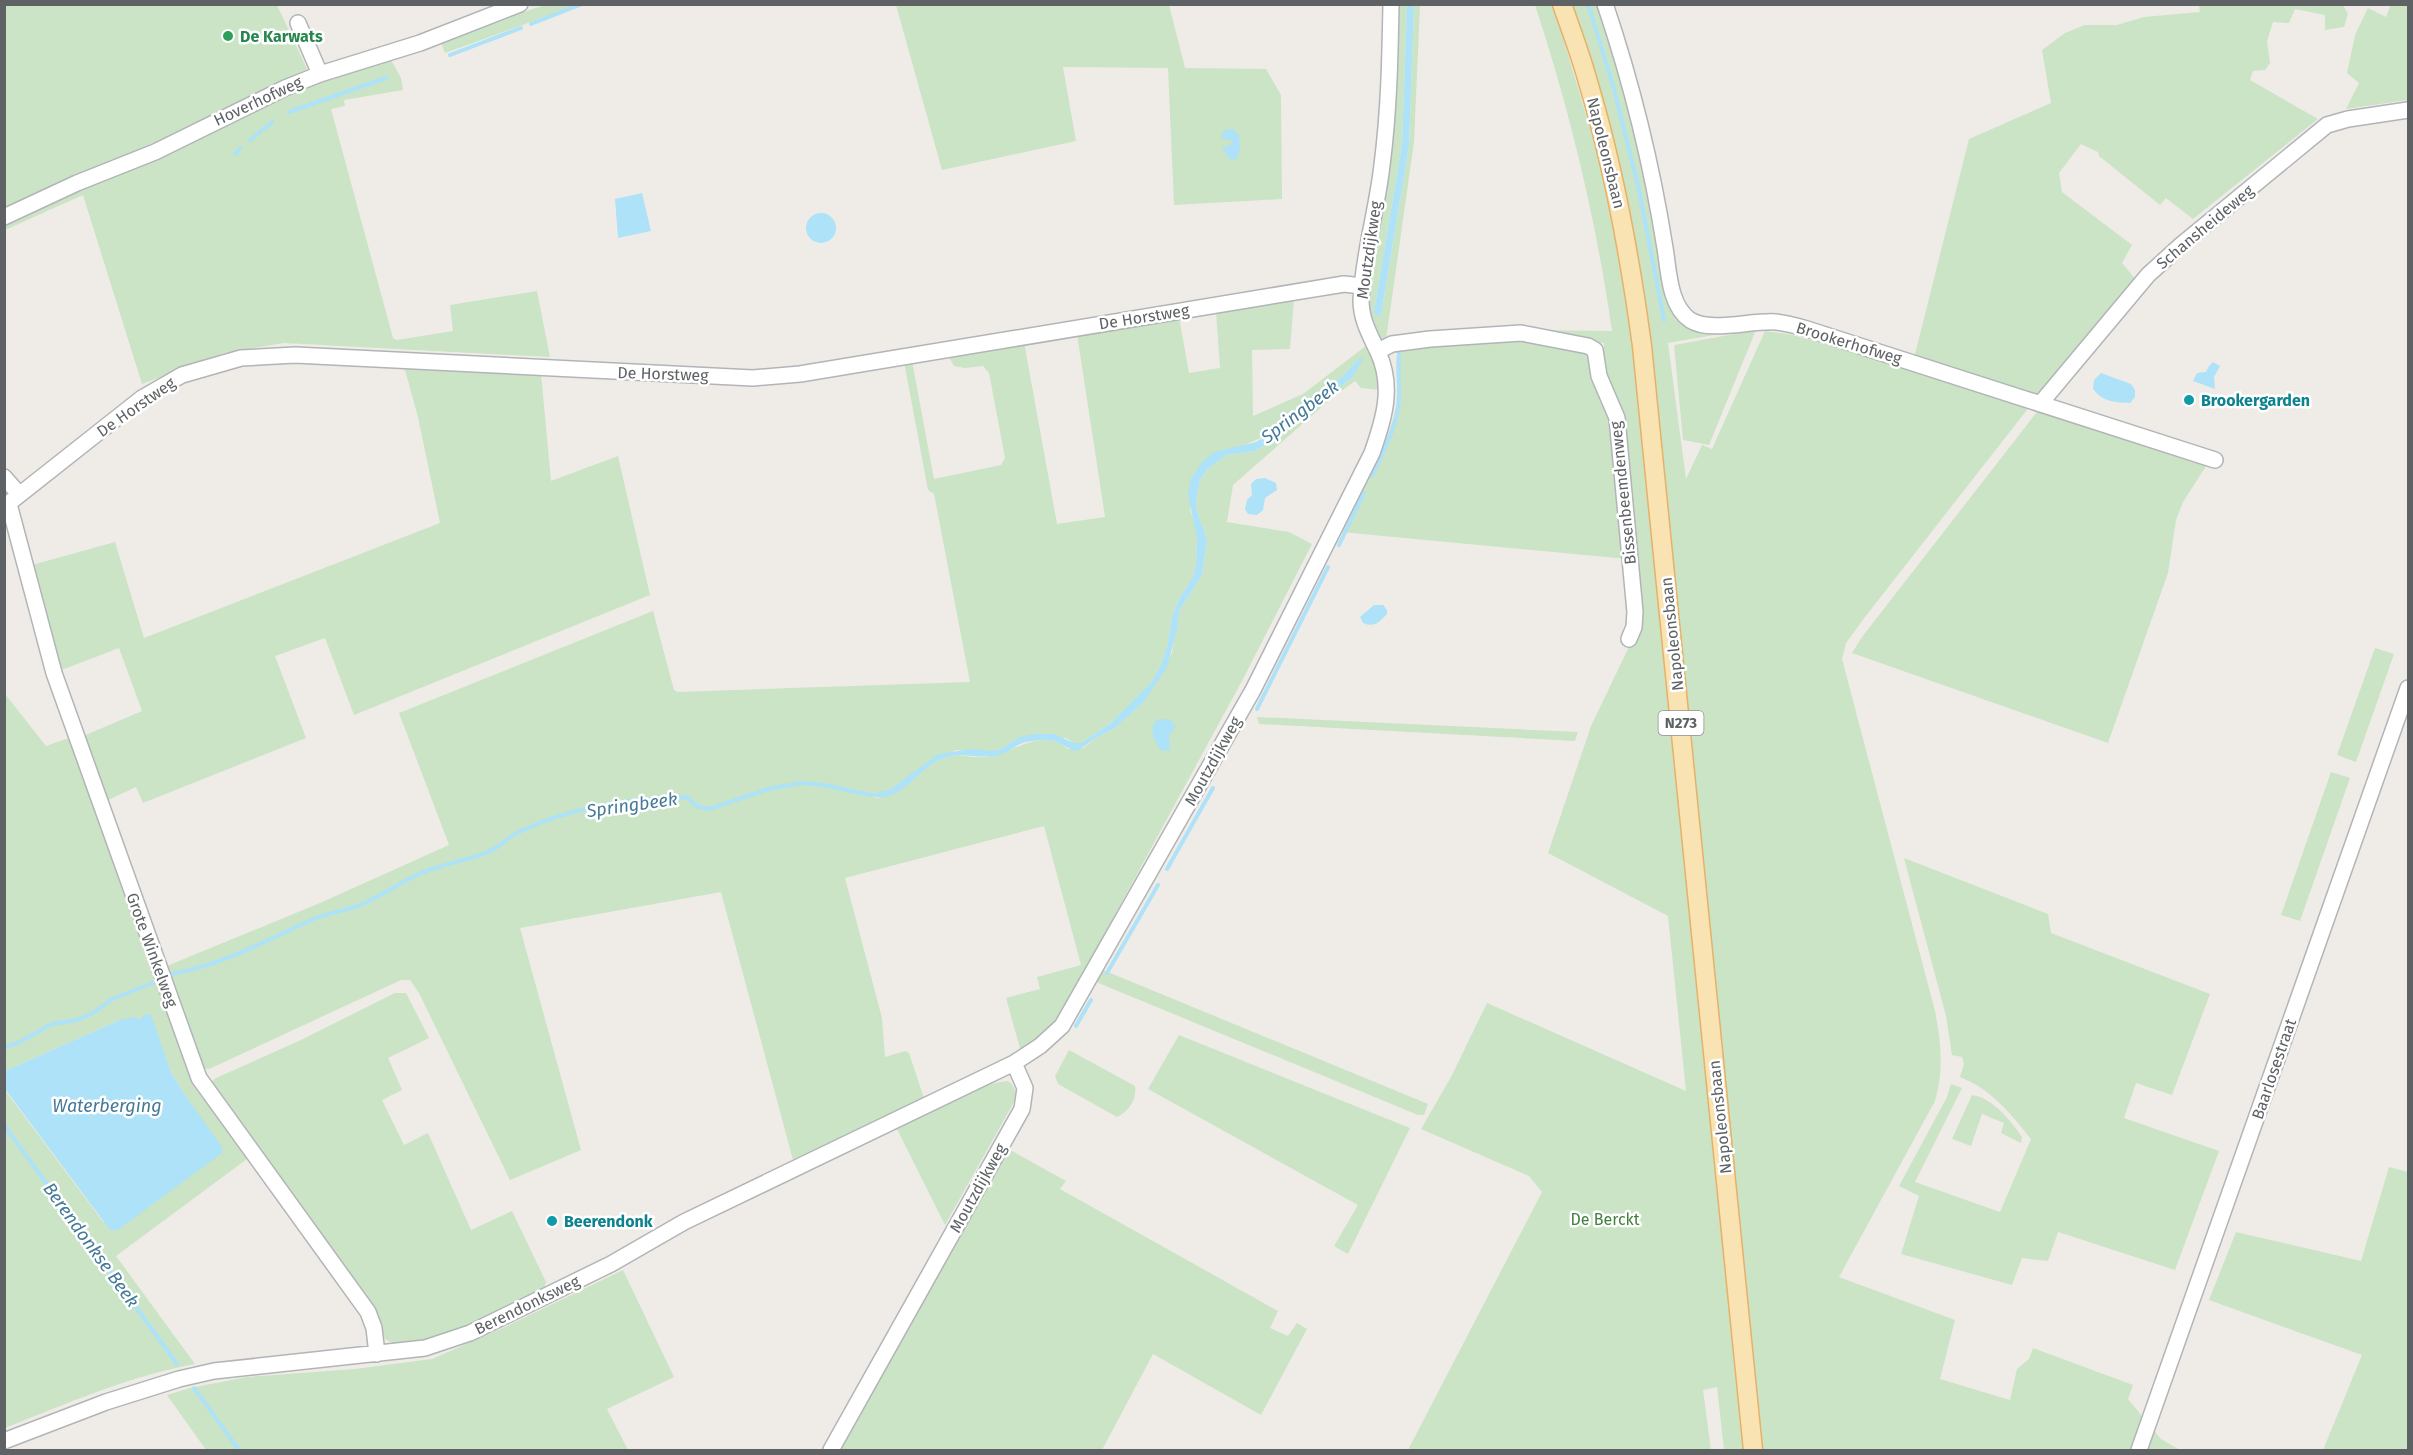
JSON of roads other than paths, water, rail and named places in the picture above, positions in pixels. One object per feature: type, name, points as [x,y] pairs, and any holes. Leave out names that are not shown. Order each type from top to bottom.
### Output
[{"type":"main road","name":"Napoleonsbaan","points":[[1562,4],[1588,82],[1616,191],[1633,278],[1642,346],[1753,1450]]},
{"type":"street","name":"Hoverhofweg","points":[[4,217],[77,183],[155,152],[220,118],[320,74],[420,43],[519,4]]},
{"type":"street","name":"Moutzdijkweg","points":[[831,1450],[1022,1109],[1024,1088],[1014,1063],[1041,1046],[1062,1026],[1253,690],[1372,453],[1387,402],[1387,382],[1361,306],[1362,286],[1382,165],[1388,102],[1391,4]]},
{"type":"street","name":"Brookerhofweg","points":[[1605,4],[1635,103],[1659,209],[1673,294],[1679,309],[1691,320],[1717,326],[1749,322],[1777,322],[1808,328],[2215,460]]},
{"type":"street","points":[[298,23],[320,74]]},
{"type":"street","name":"Schansheideweg","points":[[2040,404],[2148,275],[2327,125],[2348,119],[2409,110]]},
{"type":"street","name":"De Horstweg","points":[[11,502],[142,398],[182,375],[241,358],[295,355],[753,378],[800,374],[1344,284],[1362,286]]},
{"type":"street","name":"Bissenbeemdenweg","points":[[1378,351],[1392,344],[1430,339],[1521,333],[1588,346],[1595,350],[1599,376],[1617,418],[1635,612],[1634,627],[1629,639]]},
{"type":"street","name":"Grote Winkelweg","points":[[4,477],[54,673],[199,1078],[368,1312],[375,1328],[377,1354]]},
{"type":"street","name":"Baarlosestraat","points":[[2139,1450],[2409,688]]},
{"type":"street","name":"Berendonksweg","points":[[4,1441],[106,1402],[179,1379],[214,1371],[425,1348],[470,1333],[611,1264],[684,1222],[1014,1063]]},
{"type":"water","points":[[1407,5],[1414,5],[1409,145],[1381,315],[1377,316],[1374,312],[1402,145]]},
{"type":"water","points":[[1233,129],[1239,135],[1240,148],[1237,159],[1230,160],[1222,148],[1232,144],[1231,140],[1221,137],[1225,130]]},
{"type":"water","points":[[642,193],[651,231],[618,238],[615,199]]},
{"type":"water","points":[[821,213],[832,217],[836,228],[832,239],[821,243],[810,239],[806,228],[810,217]]},
{"type":"water","points":[[1359,358],[1363,359],[1352,378],[1297,418],[1265,445],[1255,451],[1226,455],[1208,469],[1200,480],[1196,508],[1207,540],[1202,575],[1179,611],[1177,630],[1167,667],[1143,703],[1115,728],[1077,751],[1055,741],[1044,740],[1023,743],[999,755],[951,756],[934,763],[890,796],[868,795],[891,789],[938,754],[970,749],[992,751],[1001,749],[1018,738],[1033,734],[1054,734],[1074,743],[1081,743],[1111,723],[1151,683],[1161,665],[1168,643],[1172,617],[1180,597],[1192,579],[1196,566],[1197,539],[1188,494],[1191,478],[1202,462],[1214,452],[1256,442],[1266,436],[1297,408],[1341,378]]},
{"type":"water","points":[[2213,362],[2220,366],[2214,377],[2215,389],[2193,381],[2197,373],[2206,372]]},
{"type":"water","points":[[2101,373],[2131,384],[2135,390],[2135,397],[2130,403],[2101,397],[2093,389],[2094,380]]},
{"type":"water","points":[[1265,478],[1276,483],[1277,490],[1265,498],[1263,510],[1257,515],[1248,514],[1245,509],[1247,500],[1252,495],[1251,484],[1256,479]]},
{"type":"water","points":[[1374,605],[1383,605],[1387,614],[1374,624],[1363,623],[1360,617]]},
{"type":"water","points":[[1159,719],[1170,720],[1176,726],[1169,736],[1170,750],[1162,751],[1154,739],[1153,724]]},
{"type":"water","name":"Waterberging","points":[[145,1014],[151,1015],[171,1072],[222,1147],[222,1153],[118,1230],[110,1230],[5,1089],[5,1071],[120,1020],[135,1017],[139,1020]]},
{"type":"waterway","points":[[531,24],[582,4]]},
{"type":"waterway","points":[[1588,4],[1614,89],[1639,190],[1664,320]]},
{"type":"waterway","points":[[450,55],[521,28]]},
{"type":"waterway","points":[[289,112],[386,78]]},
{"type":"waterway","points":[[250,140],[272,122]]},
{"type":"waterway","points":[[235,154],[240,148]]},
{"type":"waterway","points":[[1372,476],[1390,437],[1396,417],[1399,396],[1399,353]]},
{"type":"waterway","points":[[1339,545],[1364,493]]},
{"type":"waterway","points":[[1257,709],[1328,567]]},
{"type":"waterway","name":"Springbeek","points":[[171,974],[225,959],[311,920],[363,904],[419,874],[488,852],[519,832],[580,810],[644,799],[687,797],[696,806],[709,809],[768,789],[802,783],[871,795]]},
{"type":"waterway","points":[[1167,869],[1213,788]]},
{"type":"waterway","points":[[1107,973],[1158,885]]},
{"type":"waterway","name":"Springbeek","points":[[4,1047],[18,1043],[52,1024],[77,1020],[93,1013],[112,999],[153,983]]},
{"type":"waterway","points":[[1076,1026],[1091,1000]]},
{"type":"waterway","name":"Berendonkse Beek","points":[[4,1125],[177,1364]]},
{"type":"waterway","name":"Berendonkse Beek","points":[[194,1388],[239,1450]]},
{"type":"place","name":"De Karwats","points":[[228,36]]},
{"type":"place","name":"Brookergarden","points":[[2189,400]]},
{"type":"place","name":"Beerendonk","points":[[552,1221]]},
{"type":"park label","name":"De Berckt","points":[[1605,1219]]}]
